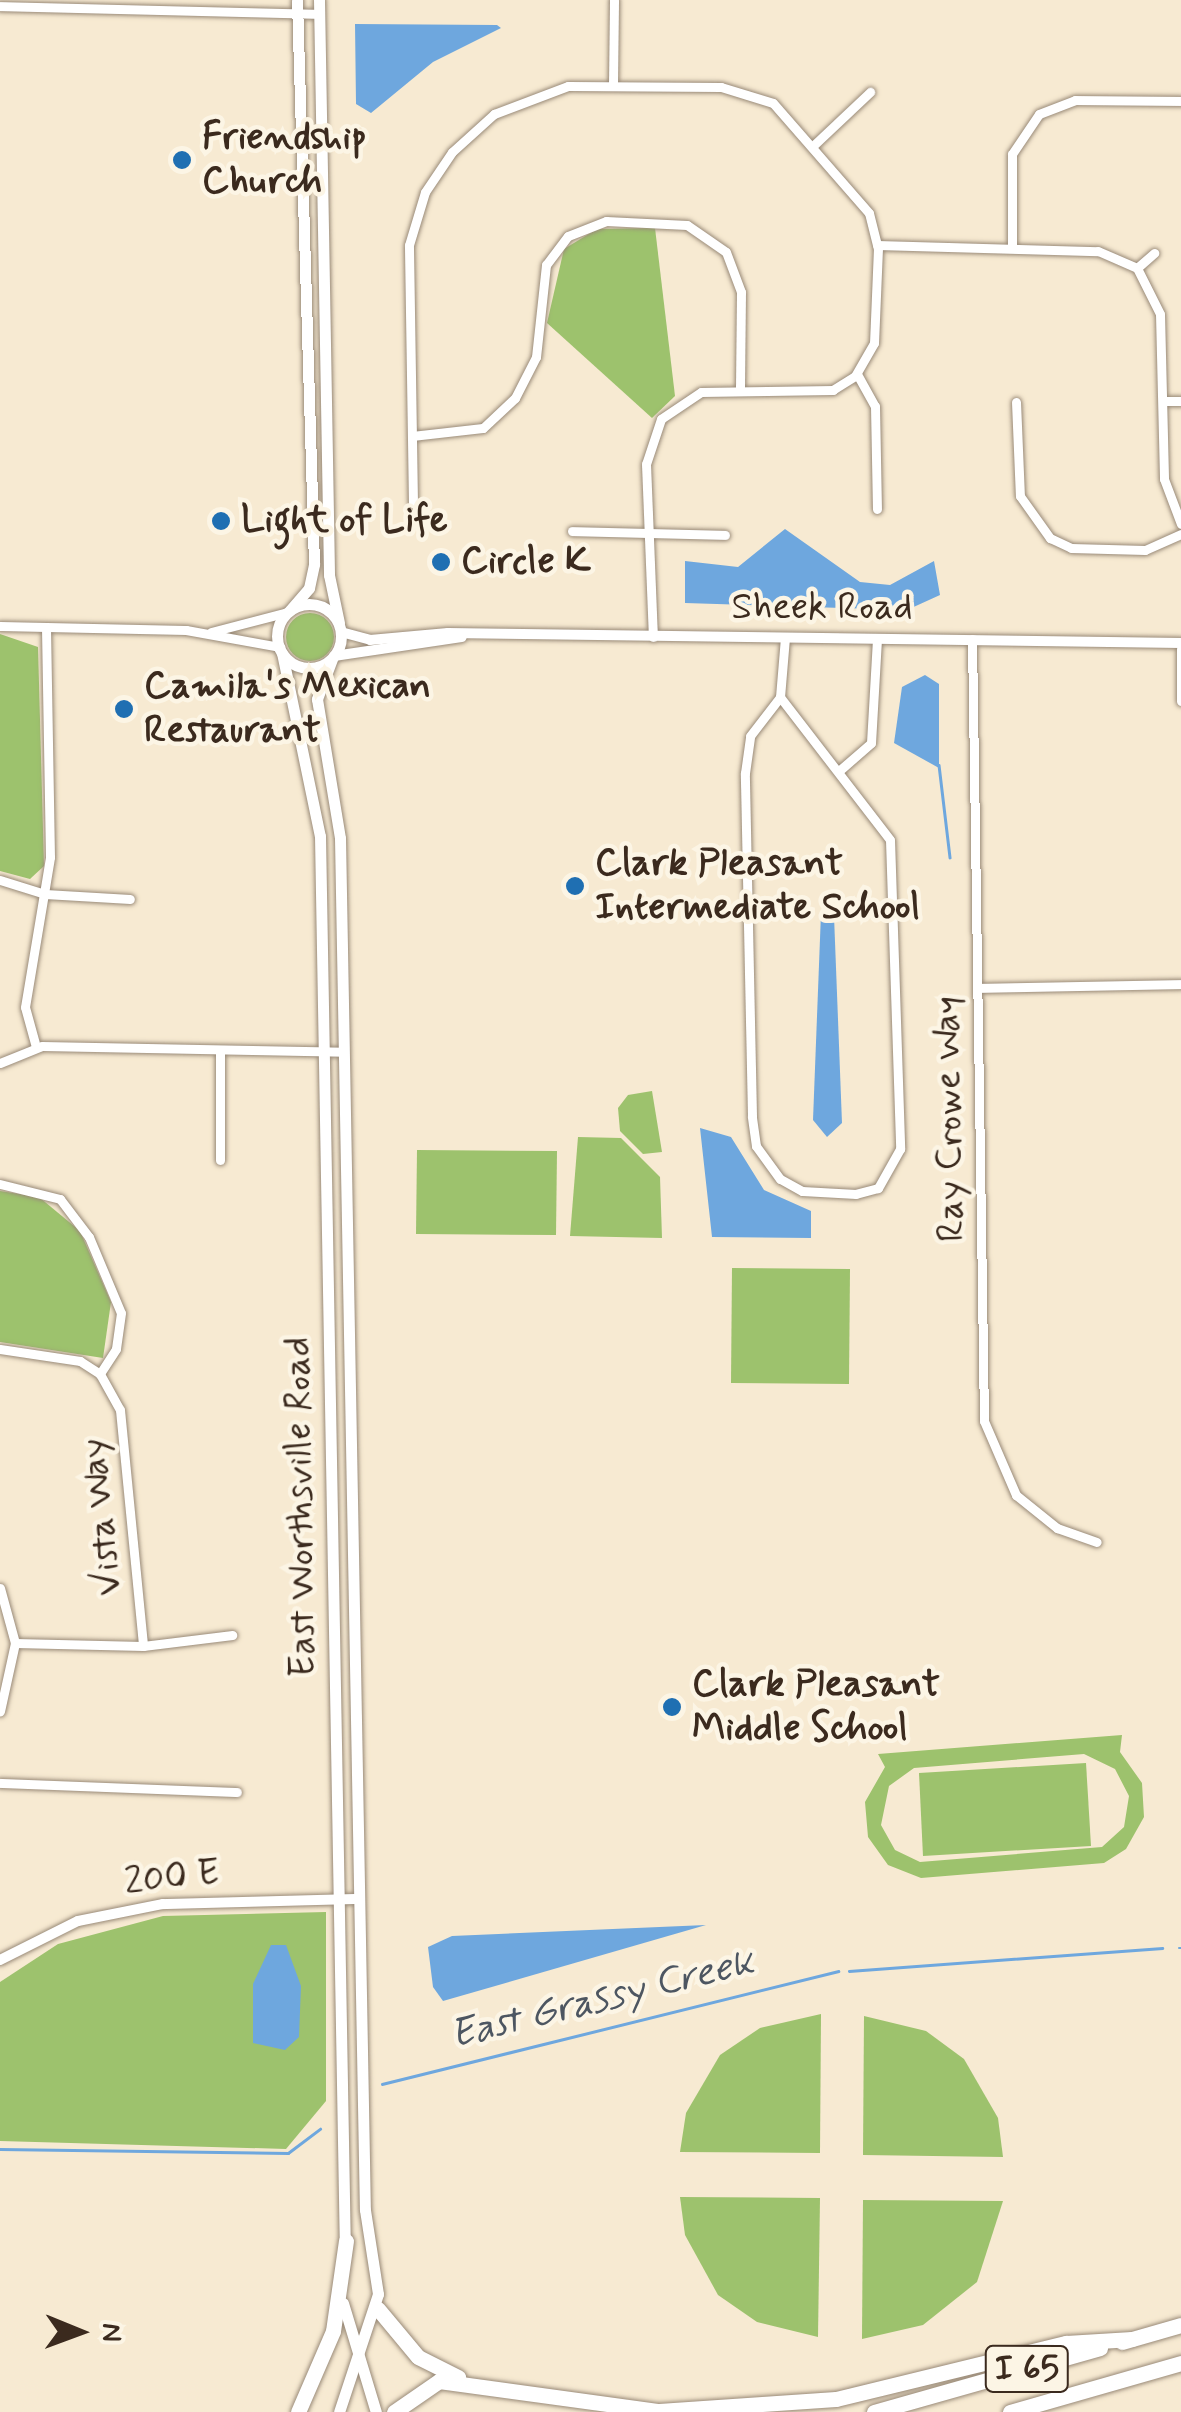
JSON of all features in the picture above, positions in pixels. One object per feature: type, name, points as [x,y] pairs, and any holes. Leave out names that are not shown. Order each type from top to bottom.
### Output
[{"type":"highway","points":[[298,2412],[333,2331],[346,2242]]},
{"type":"highway","points":[[378,2308],[418,2357],[466,2380],[659,2411],[836,2399],[1066,2344],[1132,2339]]},
{"type":"highway","name":"I 65","points":[[874,2412],[1181,2325]]},
{"type":"highway","points":[[1038,2412],[1181,2365]]},
{"type":"highway","name":"I 65","points":[[1010,2412],[1181,2365]]},
{"type":"highway","points":[[394,2412],[424,2386],[466,2380]]},
{"type":"main road","points":[[297,7],[314,574],[289,611],[281,650],[305,668],[333,657],[340,627],[329,576],[319,7]]},
{"type":"main road","points":[[289,611],[318,604],[340,627]]},
{"type":"main road","name":"East Worthsville Road","points":[[281,650],[318,805],[346,2242],[343,2313],[376,2412]]},
{"type":"main road","name":"East Worthsville Road","points":[[333,657],[317,699],[338,810],[365,2210],[378,2308],[340,2412]]},
{"type":"street","points":[[613,84],[614,0]]},
{"type":"street","points":[[0,6],[57,3],[319,7]]},
{"type":"street","points":[[413,502],[409,245],[430,182],[471,132],[513,103],[568,86],[613,84],[743,90],[782,110],[859,195],[877,245],[874,342],[857,374],[822,393],[740,390],[690,397],[653,434],[646,464],[655,536],[653,637]]},
{"type":"street","points":[[815,144],[870,92]]},
{"type":"street","points":[[1012,248],[1010,166],[1039,114],[1075,100],[1181,101]]},
{"type":"street","points":[[412,436],[476,431],[506,407],[534,366],[553,252],[606,220],[687,225],[726,252],[742,292],[740,390]]},
{"type":"street","points":[[877,245],[1098,250],[1137,268],[1160,314],[1166,490],[1181,524]]},
{"type":"street","points":[[1137,268],[1154,253]]},
{"type":"street","points":[[857,374],[875,406],[877,509]]},
{"type":"street","points":[[1162,401],[1181,401]]},
{"type":"street","points":[[1016,402],[1020,496],[1050,538],[1145,550],[1181,534]]},
{"type":"street","points":[[572,530],[655,536],[725,535]]},
{"type":"street","points":[[212,632],[289,611]]},
{"type":"street","points":[[0,626],[212,632],[281,650]]},
{"type":"street","name":"Sheek Road","points":[[340,627],[370,640],[462,636],[653,637],[1181,646]]},
{"type":"street","points":[[36,1047],[26,1007],[44,894],[46,628]]},
{"type":"street","name":"Sheek Road","points":[[333,657],[462,636]]},
{"type":"street","points":[[780,697],[840,770],[890,840],[901,1116],[894,1170],[878,1188],[827,1196],[802,1191],[765,1164],[752,1116],[745,773],[750,736],[780,697],[785,638]]},
{"type":"street","points":[[840,770],[871,742],[876,639]]},
{"type":"street","name":"Ray Crowe Way","points":[[972,640],[984,1421],[1016,1496],[1058,1528],[1096,1542]]},
{"type":"street","points":[[1181,646],[1181,701]]},
{"type":"street","points":[[0,880],[44,894],[130,899]]},
{"type":"street","points":[[978,988],[1181,984]]},
{"type":"street","points":[[0,1062],[36,1047],[220,1053],[344,1052]]},
{"type":"street","points":[[220,1053],[220,1160]]},
{"type":"street","points":[[0,1184],[60,1199],[89,1237],[122,1314],[116,1350],[100,1374],[42,1348],[0,1349]]},
{"type":"street","name":"Vista Way","points":[[100,1374],[125,1427],[143,1646]]},
{"type":"street","points":[[0,1588],[15,1644],[0,1711]]},
{"type":"street","points":[[15,1644],[143,1646],[232,1635]]},
{"type":"street","points":[[0,1783],[237,1792]]},
{"type":"street","name":"200 E","points":[[0,1960],[78,1921],[163,1904],[359,1899]]},
{"type":"green space","points":[[655,228],[675,396],[652,418],[547,323],[564,249],[597,229]]},
{"type":"green space","points":[[310,613],[327,620],[334,637],[327,654],[310,661],[293,654],[286,637],[293,620]]},
{"type":"green space","points":[[0,634],[38,647],[44,866],[30,879],[0,871]]},
{"type":"green space","points":[[652,1091],[662,1152],[643,1154],[620,1131],[618,1108],[628,1095]]},
{"type":"green space","points":[[578,1137],[621,1138],[660,1177],[662,1238],[570,1236]]},
{"type":"green space","points":[[417,1150],[557,1151],[556,1235],[416,1234]]},
{"type":"green space","points":[[0,1191],[39,1197],[80,1231],[111,1302],[103,1358],[0,1342]]},
{"type":"green space","points":[[732,1268],[850,1269],[849,1384],[731,1383]]},
{"type":"green space","points":[[1122,1735],[1120,1752],[1142,1783],[1144,1817],[1126,1849],[1104,1863],[921,1878],[888,1865],[868,1837],[865,1802],[885,1767],[878,1754]],"holes":[[[1084,1754],[1115,1769],[1129,1796],[1124,1827],[1102,1847],[920,1862],[895,1850],[881,1825],[889,1786],[914,1768]]]},
{"type":"green space","points":[[1086,1763],[1091,1846],[923,1856],[919,1773]]},
{"type":"green space","points":[[326,1912],[326,2101],[286,2149],[0,2141],[0,1982],[58,1944],[163,1916]]},
{"type":"green space","points":[[821,2014],[820,2153],[680,2152],[686,2113],[720,2055],[760,2028]]},
{"type":"green space","points":[[864,2016],[926,2031],[964,2059],[998,2118],[1003,2157],[863,2155]]},
{"type":"green space","points":[[680,2197],[820,2198],[818,2337],[757,2322],[718,2295],[685,2235]]},
{"type":"green space","points":[[863,2200],[1003,2201],[977,2282],[923,2325],[862,2339]]},
{"type":"water","points":[[355,24],[501,28],[433,62],[371,113],[356,104]]},
{"type":"water","points":[[785,529],[860,582],[890,585],[934,561],[940,595],[907,610],[685,603],[685,561],[738,567]]},
{"type":"water","points":[[925,675],[939,684],[939,768],[894,743],[902,687]]},
{"type":"water","points":[[821,913],[834,916],[842,1123],[827,1137],[813,1120]]},
{"type":"water","points":[[700,1128],[731,1137],[764,1190],[811,1211],[811,1238],[712,1237]]},
{"type":"water","points":[[706,1925],[443,2001],[433,1987],[428,1947],[452,1936]]},
{"type":"water","points":[[271,1945],[286,1945],[301,1986],[299,2037],[285,2050],[253,2043],[253,1984]]},
{"type":"waterway","points":[[939,765],[950,857]]},
{"type":"waterway","name":"East Grassy Creek","points":[[849,1971],[1162,1948]]},
{"type":"waterway","name":"East Grassy Creek","points":[[382,2084],[838,1971]]},
{"type":"waterway","name":"East Grassy Creek","points":[[0,2149],[288,2153],[320,2129]]},
{"type":"place","name":"Friendship Church","points":[[182,160]]},
{"type":"place","name":"Light of Life","points":[[221,521]]},
{"type":"place","name":"Circle K","points":[[441,562]]},
{"type":"place","name":"Camila's Mexican Restaurant","points":[[124,709]]},
{"type":"place","name":"Clark Pleasant Intermediate School","points":[[575,886]]},
{"type":"place","name":"Clark Pleasant Middle School","points":[[672,1707]]}]
